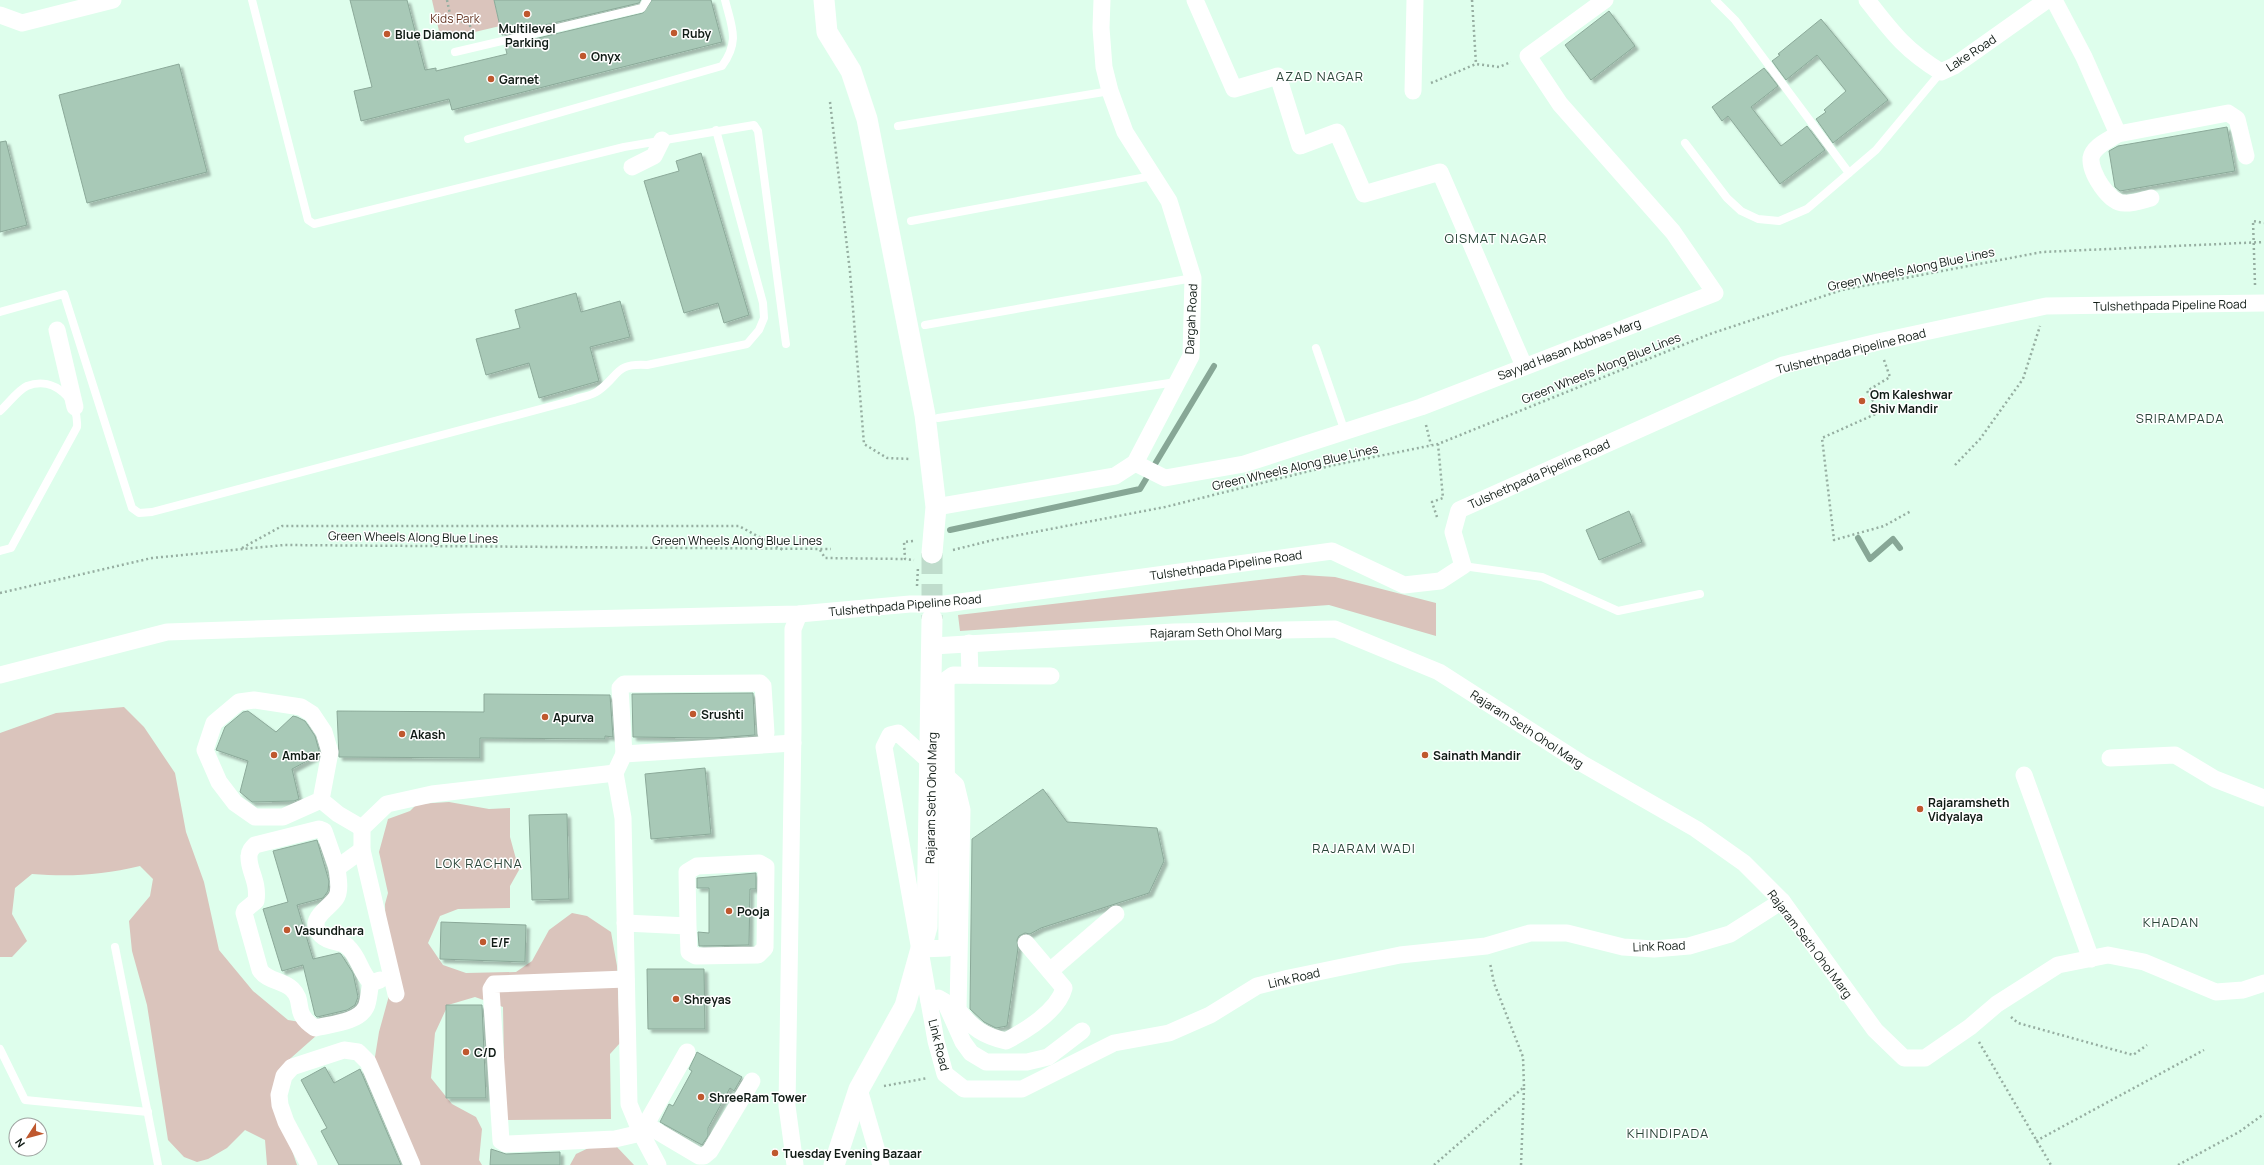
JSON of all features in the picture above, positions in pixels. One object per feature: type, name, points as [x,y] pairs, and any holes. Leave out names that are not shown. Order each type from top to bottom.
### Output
[{"type":"street","points":[[0,16],[22,23],[114,0]]},
{"type":"street","points":[[824,0],[827,32],[851,71],[867,119],[898,290],[925,415],[942,552]]},
{"type":"street","name":"Dargah Road","points":[[1102,0],[1102,44],[1110,91],[1125,132],[1169,202],[1193,278],[1191,356],[1177,382],[1140,465]]},
{"type":"street","points":[[1195,0],[1234,89],[1278,76],[1300,146],[1336,132],[1364,194],[1440,172],[1524,366]]},
{"type":"street","points":[[1413,91],[1415,0]]},
{"type":"street","name":"Sayyad Hasan Abbhas Marg","points":[[1140,465],[1165,478],[1244,464],[1421,407],[1715,293],[1673,232],[1560,104],[1528,56],[1605,0]]},
{"type":"street","name":"Lake Road","points":[[1866,0],[1900,42],[1917,58],[1940,72],[1954,66],[2047,0]]},
{"type":"street","points":[[2054,0],[2084,57],[2118,134]]},
{"type":"street","points":[[2151,198],[2123,204],[2113,200],[2093,173],[2091,158],[2098,147],[2118,134],[2228,113],[2237,119],[2246,156]]},
{"type":"street","points":[[632,167],[654,156],[662,140]]},
{"type":"street","name":"Tulshethpada Pipeline Road","points":[[0,675],[167,632],[443,622],[799,614],[910,604],[938,612],[1332,551],[1404,585],[1440,581],[1463,566],[1453,532],[1459,510],[1783,365],[1878,342],[2046,306],[2259,298]]},
{"type":"street","points":[[57,330],[75,407]]},
{"type":"street","points":[[936,507],[1115,476],[1140,465]]},
{"type":"street","name":"Rajaram Seth Ohol Marg","points":[[834,1165],[859,1090],[905,1006],[927,927],[929,908],[933,646],[938,612]]},
{"type":"street","points":[[795,1165],[787,1106],[793,743],[793,629],[799,614]]},
{"type":"street","name":"Rajaram Seth Ohol Marg","points":[[933,646],[1174,632],[1335,629],[1439,672],[1580,763],[1696,829],[1744,863],[1782,902],[1875,1030],[1904,1058],[1925,1058],[1970,1027],[1997,1004],[2058,965],[2108,955],[2144,962],[2216,992],[2243,990],[2264,983]]},
{"type":"street","points":[[969,643],[970,675]]},
{"type":"street","points":[[920,949],[947,948],[946,684],[948,677],[953,675],[1051,676]]},
{"type":"street","points":[[658,1165],[643,1128],[629,1104],[623,818],[615,773],[624,754],[620,688],[624,684],[760,683],[763,686],[766,733]]},
{"type":"street","points":[[254,700],[301,707],[312,714],[324,732],[330,752],[321,800],[283,817],[255,817],[235,803],[219,782],[205,750],[214,723],[239,702],[254,700]]},
{"type":"street","name":"Rajaram Seth Ohol Marg","points":[[920,949],[910,904],[884,747],[890,735],[898,733],[956,785],[962,810],[958,1010],[968,1022],[988,1037],[1006,1041],[1030,1028],[1062,998],[1064,988],[1050,971]]},
{"type":"street","points":[[624,754],[793,743]]},
{"type":"street","points":[[2110,758],[2175,755],[2215,779],[2264,798]]},
{"type":"street","points":[[396,994],[362,850],[362,828],[387,804],[425,796],[615,773]]},
{"type":"street","points":[[2024,775],[2091,959]]},
{"type":"street","points":[[321,800],[338,814],[362,828]]},
{"type":"street","points":[[319,829],[324,831],[337,868],[339,887],[337,898],[323,910],[316,920],[316,926],[320,934],[329,942],[346,945],[355,954],[364,976],[371,983],[366,1007],[361,1014],[354,1018],[315,1028],[299,1013],[298,997],[292,989],[285,984],[264,976],[260,970],[244,913],[245,910],[256,901],[257,891],[249,856],[250,850],[255,845],[319,829]]},
{"type":"street","points":[[337,868],[362,850]]},
{"type":"street","points":[[759,862],[766,867],[766,948],[762,952],[758,955],[696,956],[689,952],[688,926],[687,872],[697,866],[759,862]]},
{"type":"street","name":"Link Road","points":[[920,949],[936,1041],[946,1075],[964,1089],[1022,1089],[1114,1043],[1169,1033],[1210,1015],[1257,986],[1400,955],[1486,946],[1530,933],[1567,933],[1623,947],[1654,949],[1689,946],[1730,934],[1782,902]]},
{"type":"street","points":[[1026,942],[1050,971],[1116,914]]},
{"type":"street","points":[[625,923],[688,926]]},
{"type":"street","points":[[371,983],[392,977]]},
{"type":"street","points":[[626,979],[494,984],[491,989],[501,1141],[506,1144],[615,1139],[643,1128],[687,1052]]},
{"type":"street","points":[[929,1000],[938,998],[945,1002],[967,1048],[971,1053],[986,1062],[1027,1062],[1048,1057],[1082,1031]]},
{"type":"street","points":[[309,1165],[286,1122],[280,1105],[281,1087],[284,1076],[292,1067],[344,1050],[358,1052],[368,1062],[412,1165]]},
{"type":"street","points":[[643,1128],[699,1156],[704,1156],[710,1151],[752,1081]]},
{"type":"street","points":[[859,1090],[881,1165]]},
{"type":"lane","points":[[252,0],[308,220],[314,224],[624,147],[754,124],[758,131],[786,344]]},
{"type":"lane","points":[[455,52],[642,8],[647,0]]},
{"type":"lane","points":[[468,139],[722,66],[731,53],[734,33],[725,0]]},
{"type":"lane","points":[[1715,0],[1735,20],[1849,173]]},
{"type":"lane","points":[[1685,143],[1727,198],[1741,211],[1758,220],[1779,221],[1807,209],[1876,150],[1940,72]]},
{"type":"lane","points":[[898,126],[1110,91]]},
{"type":"lane","points":[[0,312],[64,294],[132,508],[139,513],[160,510],[574,400],[597,392],[621,368],[634,364],[647,364],[747,344],[759,330],[764,318],[763,303],[716,130]]},
{"type":"lane","points":[[911,221],[1152,176]]},
{"type":"lane","points":[[925,325],[1193,278]]},
{"type":"lane","points":[[1316,348],[1345,432]]},
{"type":"lane","points":[[938,418],[1177,382]]},
{"type":"lane","points":[[0,411],[26,386],[46,383],[60,391],[75,407],[77,416],[76,427],[11,548],[0,551]]},
{"type":"lane","points":[[1463,566],[1542,577],[1618,611],[1700,594]]},
{"type":"lane","points":[[115,947],[158,1165]]},
{"type":"lane","points":[[0,1049],[25,1100],[148,1112]]},
{"type":"path","points":[[446,0],[451,19],[469,23],[475,47]]},
{"type":"path","points":[[1472,0],[1476,64]]},
{"type":"path","points":[[1413,91],[1476,64],[1499,66]]},
{"type":"path","points":[[830,102],[850,272],[864,444],[887,458],[930,461]]},
{"type":"path","points":[[2259,298],[2253,221],[2264,223]]},
{"type":"path","name":"Green Wheels Along Blue Lines","points":[[942,552],[993,540],[1165,507],[1330,466],[1438,444],[1710,334],[1842,290],[2042,252],[2264,242]]},
{"type":"path","points":[[1955,465],[1980,439],[2023,380],[2046,306]]},
{"type":"path","points":[[1890,377],[1866,391],[1880,412],[1822,438],[1834,540],[1884,526],[1911,511]]},
{"type":"path","points":[[1432,502],[1443,498],[1438,444]]},
{"type":"path","points":[[241,549],[282,526],[739,526],[784,550]]},
{"type":"path","name":"Green Wheels Along Blue Lines","points":[[0,594],[152,558],[292,545],[784,550],[831,549]]},
{"type":"path","points":[[820,550],[824,558],[906,560]]},
{"type":"path","points":[[1486,946],[1494,983],[1523,1057],[1524,1087],[1522,1165]]},
{"type":"path","points":[[1997,1004],[2018,1023],[2133,1054],[2147,1045]]},
{"type":"path","points":[[1970,1027],[2051,1165]]},
{"type":"path","points":[[2036,1141],[2204,1050]]},
{"type":"path","points":[[859,1090],[946,1075]]},
{"type":"path","points":[[1434,1165],[1524,1087]]},
{"type":"path","points":[[2178,1165],[2239,1132],[2264,1114]]},
{"type":"green space","name":"Kids Park","points":[[432,0],[494,0],[500,26],[441,40]]},
{"type":"green space","points":[[1303,575],[1335,577],[1436,603],[1436,636],[1329,605],[960,631],[958,615]]},
{"type":"green space","points":[[124,707],[144,727],[175,773],[186,832],[204,882],[219,950],[253,991],[288,1020],[306,1023],[317,1035],[283,1065],[275,1100],[297,1165],[267,1165],[265,1140],[245,1130],[227,1148],[208,1159],[197,1162],[184,1157],[168,1140],[147,1005],[132,951],[129,921],[150,896],[153,879],[140,866],[86,874],[32,874],[15,888],[12,914],[27,941],[12,957],[0,957],[0,733],[56,713]]},
{"type":"green space","points":[[449,802],[489,809],[510,808],[510,837],[519,870],[510,886],[510,908],[458,909],[440,916],[428,943],[443,965],[466,973],[516,972],[532,961],[549,930],[572,913],[587,916],[611,932],[617,966],[620,1043],[610,1054],[611,1119],[505,1120],[503,1007],[475,997],[448,1005],[435,1033],[431,1078],[452,1104],[476,1117],[482,1129],[479,1160],[482,1165],[417,1165],[374,1063],[379,1032],[390,992],[386,947],[385,904],[388,893],[379,852],[388,819],[410,811],[417,804]]},
{"type":"green space","points":[[597,1144],[616,1146],[634,1165],[570,1165],[576,1154]]},
{"type":"building","points":[[350,0],[407,0],[425,70],[436,68],[436,71],[507,54],[505,46],[643,13],[652,0],[711,0],[722,42],[452,110],[449,99],[361,121],[354,91],[372,87]]},
{"type":"building","name":"Multilevel Parking","points":[[494,0],[641,0],[639,3],[502,35]]},
{"type":"building","points":[[1609,11],[1635,46],[1591,80],[1565,45]]},
{"type":"building","points":[[1821,19],[1888,100],[1833,143],[1816,119],[1826,112],[1824,110],[1846,91],[1817,55],[1786,80],[1772,61],[1780,55],[1778,54]]},
{"type":"building","points":[[179,64],[207,172],[87,203],[59,95]]},
{"type":"building","points":[[1764,68],[1778,86],[1751,107],[1781,146],[1807,126],[1825,150],[1780,184],[1728,116],[1722,121],[1712,107]]},
{"type":"building","points":[[2227,127],[2235,171],[2120,191],[2115,187],[2109,151],[2118,146]]},
{"type":"building","points":[[6,141],[27,225],[0,232],[0,142]]},
{"type":"building","points":[[701,153],[749,315],[724,323],[718,303],[684,313],[644,181],[679,171],[676,161]]},
{"type":"building","points":[[576,293],[581,312],[620,301],[630,337],[590,347],[599,381],[539,398],[529,363],[486,375],[476,339],[520,328],[515,310]]},
{"type":"building","points":[[1629,511],[1642,542],[1599,560],[1586,530]]},
{"type":"building","name":"Srushti","points":[[753,693],[755,735],[714,738],[633,737],[632,694]]},
{"type":"building","points":[[484,694],[610,695],[613,737],[605,736],[605,739],[480,738],[480,758],[339,757],[337,711],[484,712]]},
{"type":"building","name":"Ambar","points":[[248,711],[276,732],[293,716],[297,717],[305,721],[315,736],[320,754],[292,769],[299,799],[294,801],[252,802],[240,792],[248,761],[216,750],[225,727],[243,712]]},
{"type":"building","points":[[705,768],[711,834],[651,839],[645,774]]},
{"type":"building","points":[[1043,789],[1067,822],[1157,828],[1164,861],[1149,893],[1041,928],[1030,934],[1025,933],[1019,936],[1017,940],[1018,948],[1007,1026],[996,1028],[984,1022],[970,1009],[972,839]]},
{"type":"building","points":[[567,814],[569,899],[532,900],[529,815]]},
{"type":"building","name":"Vasundhara","points":[[317,840],[329,881],[328,891],[323,898],[297,905],[313,959],[339,953],[341,954],[353,973],[358,997],[355,1005],[347,1010],[317,1017],[315,1015],[303,965],[282,971],[263,909],[288,902],[273,851]]},
{"type":"building","name":"Pooja","points":[[756,873],[756,889],[750,889],[749,945],[699,946],[698,932],[709,933],[709,888],[697,888],[697,878]]},
{"type":"building","name":"E/F","points":[[441,922],[526,925],[525,962],[440,959]]},
{"type":"building","name":"Shreyas","points":[[647,969],[704,969],[705,1029],[648,1029]]},
{"type":"building","name":"C/D","points":[[446,1005],[482,1005],[486,1098],[446,1098]]},
{"type":"building","name":"ShreeRam Tower","points":[[697,1052],[742,1077],[734,1091],[730,1088],[708,1128],[708,1136],[702,1145],[660,1122],[669,1104],[673,1106],[692,1071],[689,1069]]},
{"type":"building","points":[[325,1067],[334,1083],[360,1069],[401,1165],[339,1165],[321,1131],[327,1128],[301,1080]]},
{"type":"building","points":[[491,1149],[506,1154],[560,1152],[560,1165],[490,1165]]},
{"type":"waterway","points":[[950,530],[1140,489],[1214,366]]},
{"type":"waterway","points":[[1858,538],[1870,559],[1893,539],[1900,548]]},
{"type":"tunnel","points":[[932,553],[932,619]]},
{"type":"place","name":"Multilevel Parking","points":[[527,14]]},
{"type":"place","name":"Ruby","points":[[674,33]]},
{"type":"place","name":"Blue Diamond","points":[[387,34]]},
{"type":"place","name":"Onyx","points":[[583,56]]},
{"type":"place","name":"Garnet","points":[[491,79]]},
{"type":"place","name":"Om Kaleshwar Shiv Mandir","points":[[1862,401]]},
{"type":"place","name":"Srushti","points":[[693,714]]},
{"type":"place","name":"Apurva","points":[[545,717]]},
{"type":"place","name":"Akash","points":[[402,734]]},
{"type":"place","name":"Ambar","points":[[274,755]]},
{"type":"place","name":"Sainath Mandir","points":[[1425,755]]},
{"type":"place","name":"Rajaramsheth Vidyalaya","points":[[1920,809]]},
{"type":"place","name":"Pooja","points":[[729,911]]},
{"type":"place","name":"Vasundhara","points":[[287,930]]},
{"type":"place","name":"E/F","points":[[483,942]]},
{"type":"place","name":"Shreyas","points":[[676,999]]},
{"type":"place","name":"C/D","points":[[466,1052]]},
{"type":"place","name":"ShreeRam Tower","points":[[701,1097]]},
{"type":"place","name":"Tuesday Evening Bazaar","points":[[775,1153]]},
{"type":"district","name":"AZAD NAGAR","points":[[1320,76]]},
{"type":"district","name":"QISMAT NAGAR","points":[[1496,238]]},
{"type":"district","name":"SRIRAMPADA","points":[[2180,418]]},
{"type":"district","name":"RAJARAM WADI","points":[[1364,848]]},
{"type":"district","name":"LOK RACHNA","points":[[479,863]]},
{"type":"district","name":"KHADAN","points":[[2171,922]]},
{"type":"district","name":"KHINDIPADA","points":[[1668,1133]]}]
